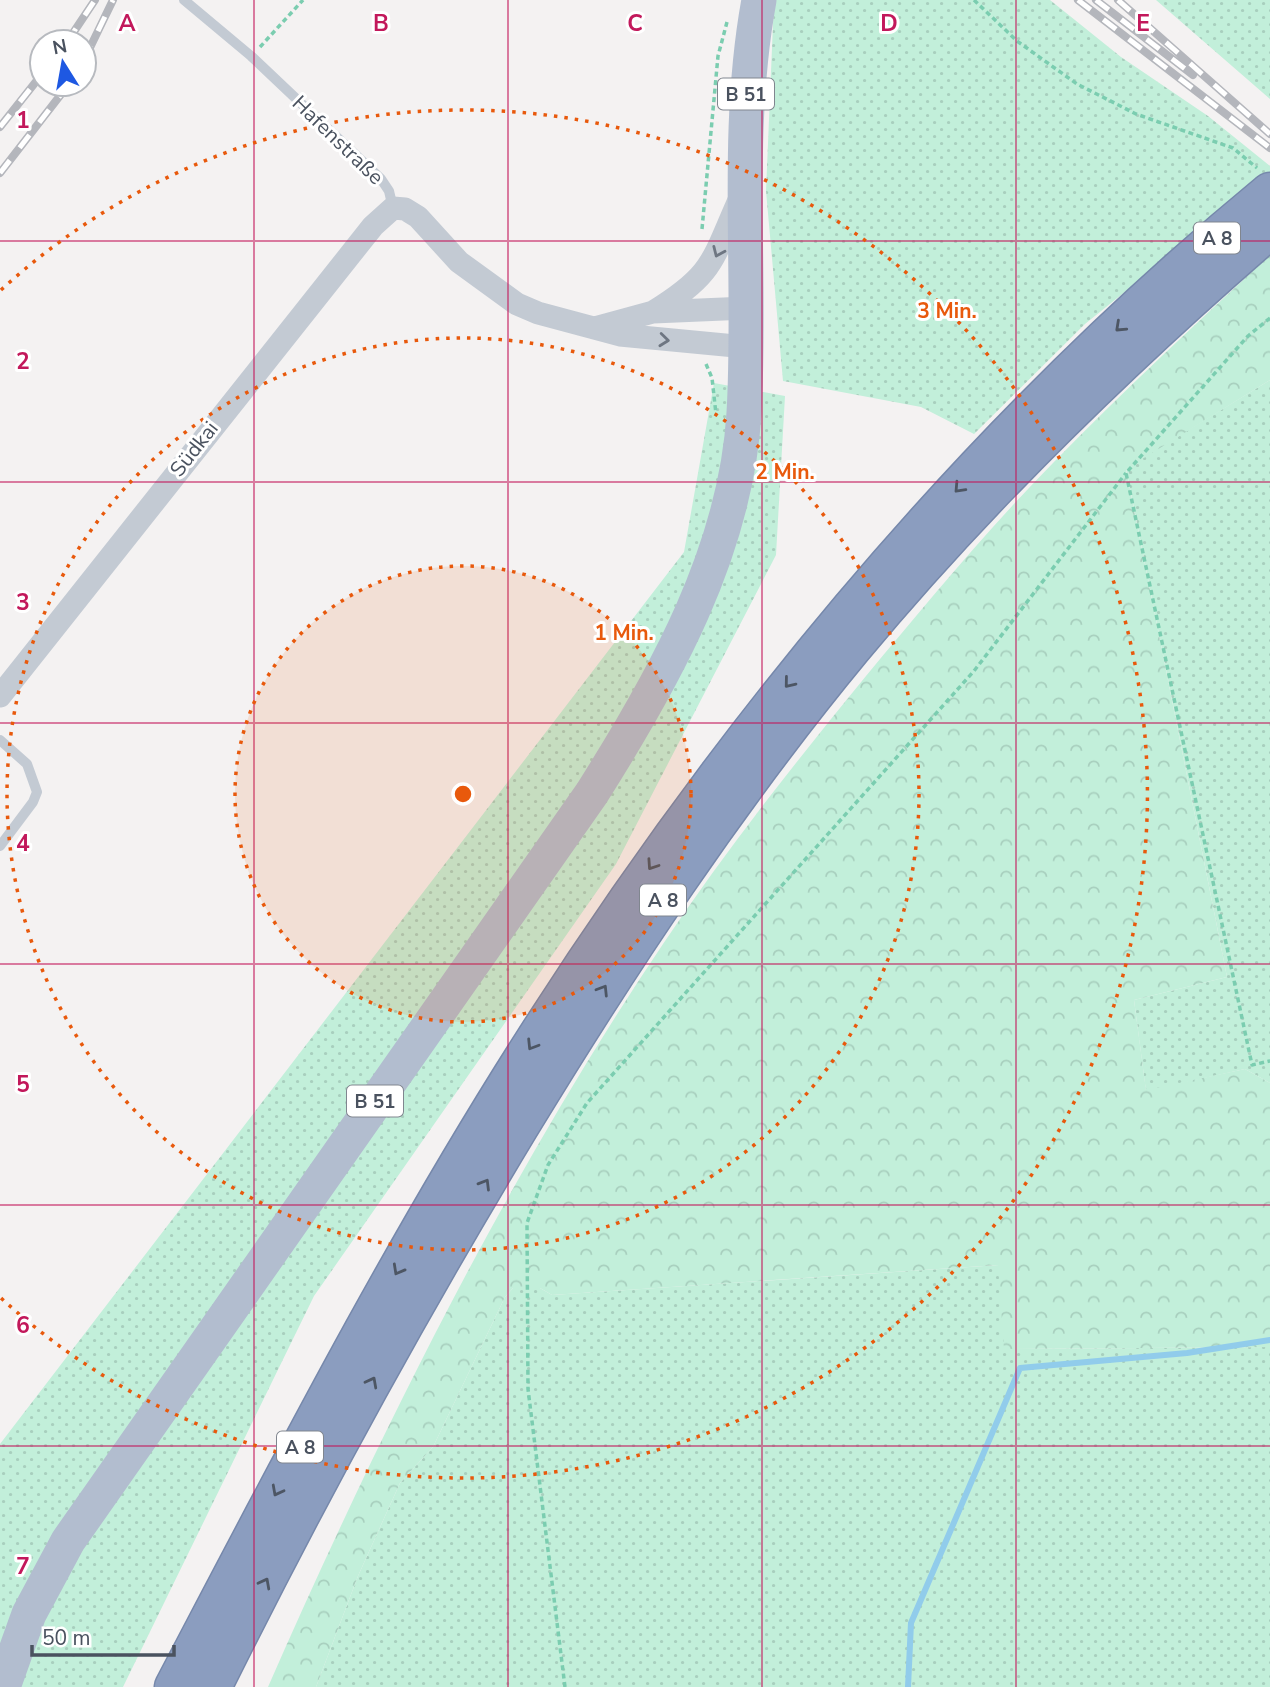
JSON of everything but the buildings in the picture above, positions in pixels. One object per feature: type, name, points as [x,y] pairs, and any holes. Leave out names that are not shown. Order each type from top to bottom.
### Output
[{"type":"highway","name":"A 8","points":[[174,1687],[315,1419],[431,1211],[533,1043],[663,849],[831,630],[914,536],[1069,375],[1266,197]]},
{"type":"highway","name":"A 8","points":[[212,1687],[417,1298],[562,1056],[684,869],[780,738],[852,647],[934,554],[1088,394],[1179,308],[1266,197]]},
{"type":"main road","name":"B 51","points":[[3,1687],[29,1614],[68,1541],[592,793],[668,664],[709,572],[740,440],[746,346],[745,6]]},
{"type":"street","name":"Hafenstraße","points":[[653,312],[678,297],[711,265],[744,189]]},
{"type":"street","name":"Hafenstraße","points":[[393,208],[405,209],[418,218],[459,262],[517,304],[564,322],[597,327],[620,335],[746,346]]},
{"type":"street","name":"Südkai","points":[[0,696],[355,247],[381,216],[393,208]]},
{"type":"street","name":"Hafenstraße","points":[[597,327],[653,312],[747,308]]},
{"type":"lane","name":"Hafenstraße","points":[[184,0],[251,56],[381,179],[389,191],[393,208]]},
{"type":"lane","points":[[0,740],[26,764],[37,792],[33,802],[0,846]]},
{"type":"path","points":[[251,56],[303,0]]},
{"type":"path","points":[[974,0],[1017,41],[1077,84],[1136,114],[1233,148],[1266,197]]},
{"type":"path","points":[[702,238],[718,56],[745,6]]},
{"type":"path","points":[[565,1687],[528,1389],[527,1223],[548,1165],[587,1103],[974,671],[1126,473],[1248,336],[1270,318]]},
{"type":"path","points":[[706,344],[705,366],[712,378],[716,417]]},
{"type":"path","points":[[1126,473],[1252,1065],[1270,1061]]},
{"type":"green space","points":[[774,0],[1050,0],[1121,57],[1208,116],[1270,166],[1270,175],[1085,324],[974,434],[921,407],[783,381],[766,191]]},
{"type":"green space","points":[[1156,0],[1270,0],[1270,99]]},
{"type":"green space","points":[[1270,255],[1270,380],[1126,469],[1227,977],[1134,1000],[1146,1090],[1245,1069],[1270,1083],[1270,1347],[1004,1349],[998,1265],[552,1295],[540,1288],[513,1288],[505,1297],[433,1447],[400,1483],[358,1576],[316,1687],[268,1687],[401,1401],[499,1213],[606,1032],[687,909],[813,742],[1028,488]]},
{"type":"green space","points":[[1270,380],[1270,1083],[1245,1069],[1146,1091],[1134,1000],[1227,977],[1126,468]]},
{"type":"green space","points":[[714,383],[785,396],[776,555],[616,864],[314,1296],[123,1687],[0,1687],[0,1444],[684,552]]},
{"type":"green space","points":[[999,1265],[1005,1349],[1270,1347],[1270,1687],[316,1687],[358,1576],[400,1483],[433,1447],[505,1297],[513,1288],[540,1288],[552,1295]]},
{"type":"waterway","points":[[908,1687],[911,1623],[1020,1368],[1187,1353],[1270,1340]]},
{"type":"railway","points":[[76,28],[95,0]]},
{"type":"railway","points":[[98,31],[113,0]]},
{"type":"railway","points":[[1078,0],[1270,148]]},
{"type":"railway","points":[[1096,0],[1193,75]]},
{"type":"railway","points":[[1118,0],[1270,134]]},
{"type":"railway","points":[[0,127],[28,92]]},
{"type":"railway","points":[[0,173],[58,98]]}]
